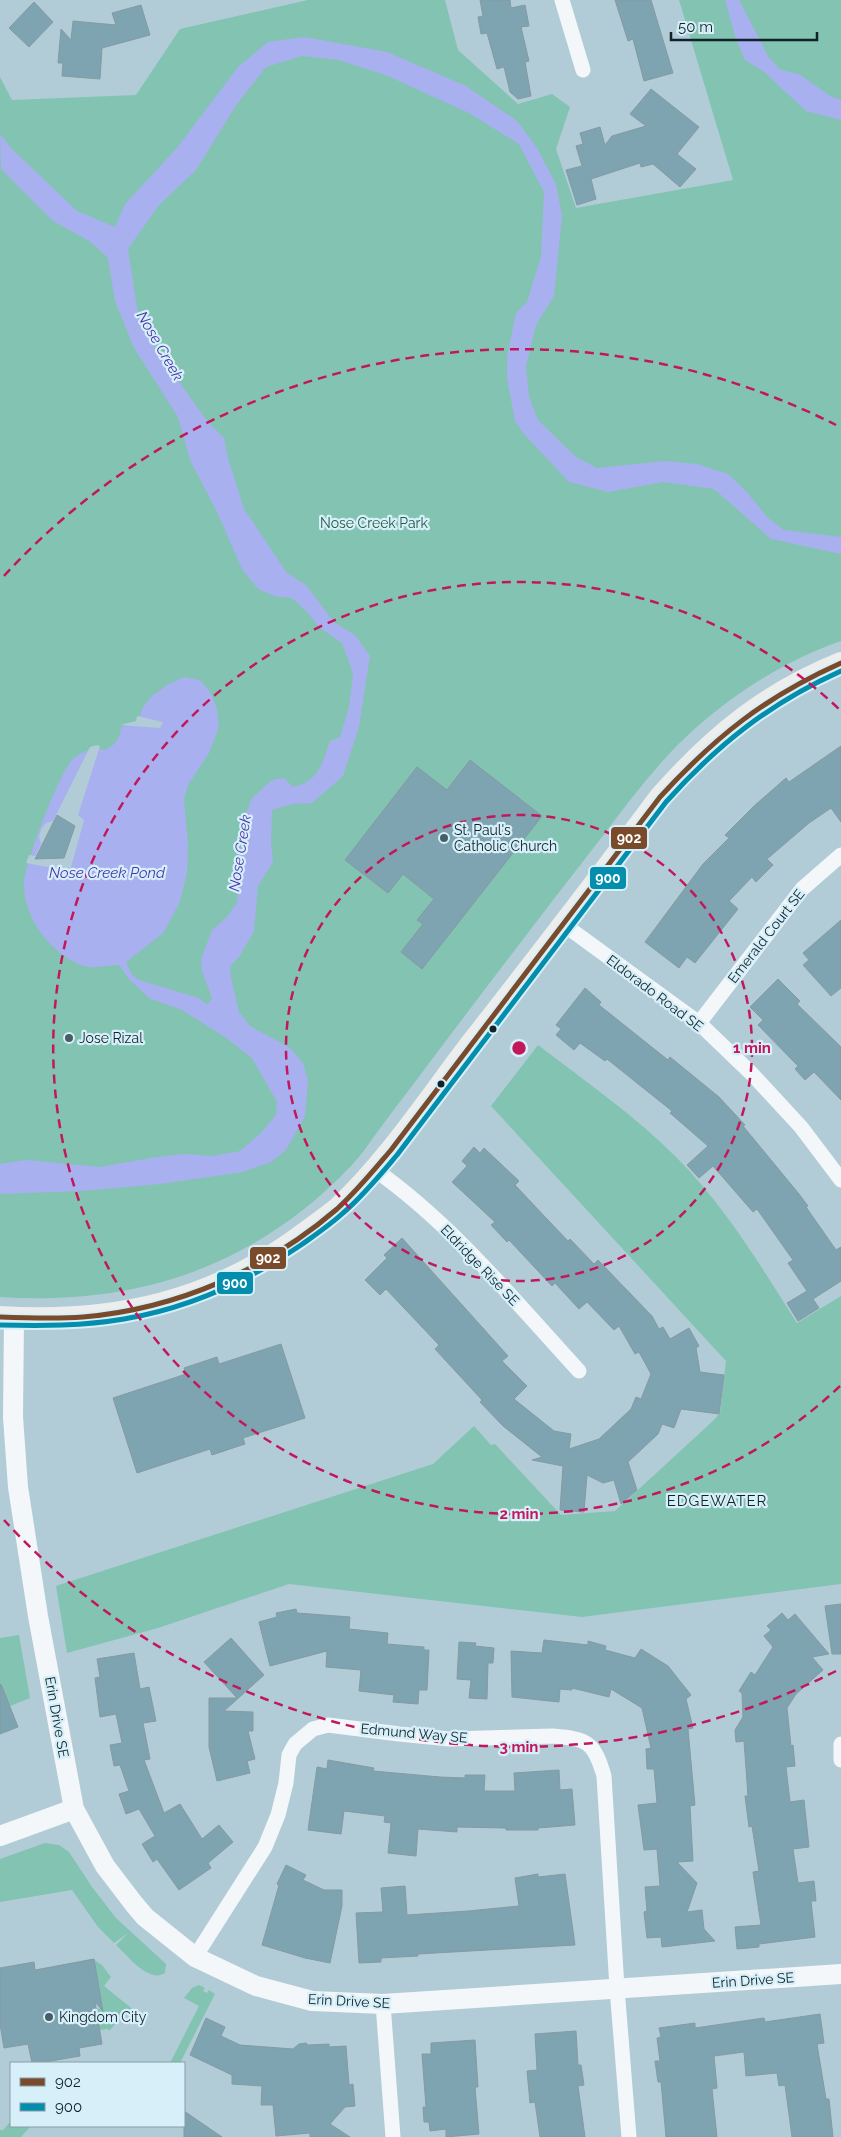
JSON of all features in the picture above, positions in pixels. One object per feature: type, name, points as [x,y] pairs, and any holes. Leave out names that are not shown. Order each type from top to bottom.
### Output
[{"type":"main road","points":[[7,1317],[49,1319],[102,1316],[172,1302],[224,1282],[276,1255],[338,1208],[402,1135],[660,797],[692,760],[735,723],[775,695],[814,674],[841,663]]},
{"type":"street","points":[[562,0],[583,70]]},
{"type":"street","name":"Emerald Court SE","points":[[699,1023],[802,889],[841,855]]},
{"type":"street","name":"Eldorado Road SE","points":[[563,924],[699,1023],[752,1074],[801,1127],[841,1180]]},
{"type":"street","name":"Eldridge Rise SE","points":[[374,1169],[409,1194],[454,1236],[579,1371]]},
{"type":"street","name":"Erin Drive SE","points":[[7,1317],[18,1487],[38,1616],[74,1809],[105,1866],[134,1904],[163,1932],[195,1958],[256,1986],[312,2001],[382,2004],[841,1974]]},
{"type":"street","name":"Edmund Way SE","points":[[195,1958],[265,1847],[278,1815],[286,1783],[289,1754],[294,1744],[313,1729],[328,1725],[450,1739],[553,1736],[569,1737],[588,1743],[598,1757],[604,1776],[617,1988],[629,2137]]},
{"type":"street","points":[[841,1744],[841,1760]]},
{"type":"street","points":[[0,1836],[74,1809]]},
{"type":"street","points":[[382,2004],[392,2137]]},
{"type":"green space","name":"Nose Creek Park","points":[[308,0],[445,0],[458,50],[518,104],[552,94],[570,107],[556,149],[576,208],[733,180],[679,0],[841,0],[841,641],[794,661],[749,687],[706,719],[669,754],[634,795],[358,1158],[313,1202],[274,1231],[233,1254],[190,1273],[146,1286],[99,1295],[50,1298],[0,1297],[0,77],[12,100],[136,95],[180,29]]},
{"type":"green space","points":[[538,1045],[643,1127],[694,1176],[741,1237],[797,1323],[841,1296],[841,1584],[582,1617],[289,1584],[158,1628],[67,1653],[56,1586],[433,1464],[474,1426],[491,1445],[495,1444],[561,1515],[615,1511],[720,1413],[726,1361],[491,1106]]},
{"type":"green space","points":[[19,1635],[30,1698],[0,1710],[0,1638]]},
{"type":"green space","points":[[45,1843],[59,1845],[69,1852],[92,1887],[116,1918],[166,1964],[165,1973],[152,1975],[145,1972],[132,1961],[116,1945],[128,1933],[114,1943],[98,1927],[72,1890],[0,1902],[0,1859]]},
{"type":"green space","points":[[94,1960],[102,1965],[111,1977],[104,1986],[136,2012],[132,2018],[123,2011],[114,2020],[116,2023],[109,2031],[108,2029],[100,2030],[102,2043],[96,2009],[103,2008]]},
{"type":"green space","points":[[199,1985],[205,1988],[203,1991],[207,1993],[209,1990],[215,1994],[181,2062],[171,2062],[199,2006],[184,1998],[192,1988]]},
{"type":"green space","points":[[10,2122],[10,2127],[30,2127],[21,2137],[0,2137],[0,2130],[3,2130]]},
{"type":"water","points":[[725,0],[739,0],[769,58],[781,70],[799,74],[830,96],[841,100],[841,120],[806,111],[763,71],[745,60],[736,39]]},
{"type":"water","name":"Nose Creek Pond","points":[[304,37],[387,52],[466,86],[517,121],[537,148],[556,184],[562,216],[554,296],[536,325],[526,366],[529,397],[538,420],[576,457],[597,468],[665,461],[697,464],[728,474],[746,491],[768,518],[784,530],[841,537],[841,554],[771,539],[714,489],[663,482],[608,492],[569,482],[524,434],[515,421],[507,378],[507,356],[516,313],[527,302],[541,256],[544,192],[519,144],[469,113],[388,76],[339,60],[302,56],[266,67],[237,104],[196,170],[159,205],[128,249],[140,327],[207,421],[224,438],[228,458],[244,509],[287,573],[306,585],[334,622],[355,635],[370,656],[359,727],[343,776],[312,803],[292,804],[272,810],[271,844],[273,862],[258,886],[254,931],[239,957],[230,966],[239,1012],[250,1026],[290,1048],[303,1063],[308,1081],[305,1116],[286,1150],[271,1162],[243,1172],[160,1184],[81,1191],[0,1194],[0,1164],[26,1160],[100,1167],[184,1154],[212,1156],[240,1151],[261,1133],[276,1115],[277,1102],[252,1058],[225,1037],[182,1010],[149,998],[129,979],[119,965],[95,967],[81,965],[70,960],[50,944],[29,911],[24,886],[25,876],[35,841],[51,800],[73,759],[81,753],[96,748],[105,750],[112,746],[120,735],[121,727],[137,723],[143,707],[152,696],[167,685],[184,677],[200,680],[210,692],[217,709],[219,727],[209,753],[188,785],[184,799],[188,845],[187,873],[179,904],[163,933],[126,962],[132,975],[139,980],[199,998],[206,1004],[209,1003],[212,998],[202,971],[201,959],[212,930],[226,918],[237,903],[243,821],[252,798],[272,780],[284,778],[293,787],[309,781],[314,776],[322,764],[330,741],[340,737],[349,707],[353,673],[342,643],[320,628],[292,598],[274,596],[258,589],[242,569],[218,514],[190,460],[178,417],[134,348],[115,301],[108,258],[91,242],[53,221],[1,169],[0,134],[11,148],[77,211],[115,227],[125,204],[176,149],[239,66],[268,42]]},
{"type":"pier","points":[[137,716],[163,722],[160,728],[120,725],[136,721]]},
{"type":"pier","points":[[100,746],[78,815],[84,820],[70,871],[26,863],[29,855],[35,856],[41,844],[39,837],[41,829],[46,823],[53,821],[90,747]]},
{"type":"building","points":[[480,0],[510,0],[511,8],[525,5],[529,26],[521,27],[529,61],[525,62],[531,96],[518,99],[510,92],[504,67],[497,69],[487,33],[481,34],[478,17],[483,16]]},
{"type":"building","points":[[615,0],[651,0],[673,73],[644,81],[633,39],[628,41]]},
{"type":"building","points":[[34,2],[53,22],[29,47],[9,28]]},
{"type":"building","points":[[141,5],[150,35],[102,48],[100,79],[62,76],[63,63],[58,63],[61,29],[71,40],[73,21],[116,25],[112,13]]},
{"type":"building","points":[[651,89],[699,127],[677,154],[696,169],[680,187],[653,164],[641,167],[640,163],[591,179],[596,199],[577,205],[566,170],[582,166],[576,146],[583,144],[580,133],[600,127],[605,145],[612,136],[646,126],[630,114]]},
{"type":"building","points":[[841,746],[841,822],[831,808],[809,823],[767,859],[773,865],[756,882],[752,877],[729,901],[738,909],[695,963],[687,957],[679,968],[645,942],[703,864],[729,838],[725,835],[754,806],[786,778],[789,782]]},
{"type":"building","name":"St. Paul's Catholic Church","points":[[470,760],[542,816],[422,969],[401,952],[423,924],[417,920],[434,899],[403,874],[388,893],[345,860],[417,767],[447,790]]},
{"type":"building","points":[[57,815],[75,826],[64,858],[35,859]]},
{"type":"building","points":[[841,920],[841,988],[831,996],[803,965],[809,960],[803,953]]},
{"type":"building","points":[[778,979],[800,1001],[797,1004],[841,1047],[841,1100],[814,1072],[805,1080],[795,1069],[798,1066],[758,1025],[763,1020],[750,1007]]},
{"type":"building","points":[[585,988],[601,1002],[599,1005],[668,1060],[670,1057],[719,1097],[745,1125],[743,1126],[799,1194],[836,1250],[841,1247],[841,1281],[813,1299],[819,1308],[798,1321],[787,1303],[807,1291],[788,1263],[793,1260],[757,1209],[753,1212],[713,1166],[699,1178],[687,1165],[708,1146],[670,1113],[672,1111],[607,1059],[605,1061],[580,1043],[574,1050],[556,1035],[561,1029],[556,1025]]},
{"type":"building","points":[[474,1147],[480,1153],[484,1148],[519,1181],[515,1185],[568,1241],[570,1239],[594,1264],[598,1260],[652,1316],[659,1329],[663,1327],[670,1339],[689,1328],[699,1346],[696,1348],[700,1372],[724,1375],[719,1414],[681,1409],[674,1428],[662,1424],[658,1434],[628,1462],[637,1490],[621,1504],[614,1480],[603,1483],[587,1475],[584,1512],[560,1510],[563,1466],[532,1460],[542,1457],[503,1426],[480,1402],[482,1400],[435,1349],[439,1345],[386,1289],[380,1295],[365,1280],[387,1258],[384,1255],[402,1238],[508,1356],[502,1361],[527,1386],[514,1399],[554,1431],[571,1434],[569,1449],[599,1439],[631,1409],[636,1397],[641,1399],[651,1374],[639,1352],[635,1354],[619,1326],[614,1330],[587,1302],[579,1309],[555,1283],[552,1286],[509,1240],[507,1242],[491,1225],[495,1222],[452,1182],[467,1166],[462,1161]]},
{"type":"building","points":[[281,1344],[305,1418],[243,1438],[245,1444],[212,1455],[210,1449],[137,1473],[113,1398],[186,1374],[184,1368],[217,1357],[219,1364]]},
{"type":"building","points":[[841,1604],[841,1654],[832,1654],[825,1606]]},
{"type":"building","points":[[296,1609],[297,1613],[350,1617],[349,1629],[388,1633],[387,1644],[424,1647],[424,1650],[429,1650],[427,1690],[419,1690],[418,1704],[393,1702],[394,1695],[359,1691],[361,1670],[326,1667],[327,1651],[270,1666],[259,1622],[277,1617],[276,1613]]},
{"type":"building","points":[[782,1613],[788,1620],[795,1614],[829,1654],[812,1657],[823,1670],[796,1694],[787,1708],[795,1766],[786,1767],[790,1802],[804,1800],[809,1847],[793,1849],[798,1883],[814,1881],[816,1901],[811,1901],[815,1937],[759,1944],[759,1947],[737,1949],[735,1927],[761,1925],[753,1872],[759,1871],[752,1826],[749,1827],[745,1796],[748,1796],[744,1741],[736,1742],[735,1730],[743,1717],[742,1693],[739,1691],[751,1672],[755,1675],[773,1647],[764,1636],[771,1630],[767,1626]]},
{"type":"building","points":[[231,1638],[264,1675],[224,1711],[253,1712],[253,1731],[248,1731],[255,1759],[247,1761],[250,1773],[217,1781],[209,1747],[209,1698],[237,1698],[204,1662]]},
{"type":"building","points":[[544,1640],[588,1645],[588,1641],[606,1646],[605,1650],[635,1658],[641,1649],[668,1666],[691,1695],[686,1699],[693,1728],[688,1729],[695,1805],[690,1806],[693,1861],[677,1862],[697,1883],[687,1912],[702,1910],[704,1929],[715,1941],[662,1947],[661,1937],[647,1938],[644,1912],[647,1911],[645,1887],[660,1886],[657,1849],[644,1850],[638,1805],[657,1803],[654,1769],[647,1769],[646,1749],[651,1748],[642,1708],[611,1689],[609,1697],[572,1688],[572,1690],[560,1689],[559,1702],[512,1697],[511,1651],[542,1653]]},
{"type":"building","points":[[459,1642],[476,1643],[475,1646],[494,1648],[493,1663],[488,1663],[487,1699],[469,1698],[471,1680],[457,1679]]},
{"type":"building","points":[[134,1653],[140,1689],[149,1687],[156,1721],[143,1723],[150,1759],[144,1760],[164,1813],[180,1804],[202,1839],[219,1825],[233,1842],[208,1863],[211,1868],[179,1890],[157,1859],[153,1862],[142,1844],[155,1836],[139,1809],[126,1814],[119,1794],[129,1791],[120,1765],[114,1766],[110,1745],[122,1743],[116,1714],[100,1717],[95,1678],[100,1677],[97,1659]]},
{"type":"building","points":[[0,1685],[18,1727],[0,1734]]},
{"type":"building","points":[[328,1760],[374,1768],[373,1771],[465,1778],[465,1775],[485,1775],[484,1791],[515,1791],[514,1773],[559,1770],[560,1790],[572,1789],[575,1825],[538,1828],[538,1830],[457,1827],[457,1832],[418,1829],[416,1856],[388,1853],[391,1823],[384,1822],[385,1816],[344,1811],[341,1834],[308,1830],[317,1767],[327,1769]]},
{"type":"building","points":[[286,1865],[306,1875],[303,1880],[324,1890],[342,1890],[342,1906],[330,1963],[305,1958],[262,1945],[279,1885],[277,1884]]},
{"type":"building","points":[[538,1874],[538,1877],[565,1874],[575,1945],[418,1954],[418,1956],[381,1958],[381,1962],[359,1963],[356,1913],[383,1912],[381,1888],[405,1886],[407,1915],[468,1911],[519,1906],[515,1878]]},
{"type":"building","name":"Kingdom City","points":[[94,1959],[103,2011],[95,2002],[102,2044],[79,2048],[80,2056],[45,2062],[32,2062],[28,2044],[4,2048],[0,2024],[0,1968],[34,1962],[35,1970]]},
{"type":"building","points":[[820,2014],[824,2043],[817,2044],[826,2099],[829,2099],[833,2137],[792,2137],[785,2085],[779,2086],[777,2073],[746,2076],[744,2052],[714,2056],[717,2088],[712,2089],[717,2137],[666,2137],[661,2082],[658,2082],[655,2061],[660,2061],[657,2038],[661,2037],[659,2028],[695,2023],[695,2028],[764,2018],[765,2022]]},
{"type":"building","points":[[206,2018],[225,2027],[221,2036],[240,2045],[293,2049],[299,2044],[306,2043],[308,2045],[329,2044],[329,2047],[346,2046],[349,2085],[353,2084],[355,2106],[345,2107],[330,2124],[350,2137],[310,2137],[310,2133],[276,2136],[273,2105],[261,2105],[262,2086],[232,2084],[232,2075],[190,2055]]},
{"type":"building","points":[[576,2031],[578,2065],[581,2065],[584,2085],[578,2086],[585,2137],[540,2137],[535,2102],[530,2103],[527,2071],[537,2070],[535,2034]]},
{"type":"building","points":[[475,2040],[478,2087],[475,2087],[479,2134],[446,2137],[446,2129],[430,2131],[429,2122],[424,2122],[423,2107],[426,2107],[422,2054],[431,2054],[431,2043]]},
{"type":"building","points":[[185,2112],[222,2137],[184,2137]]},
{"type":"transit line","name":"902","points":[[0,1317],[83,1317],[118,1313],[152,1305],[219,1283],[250,1268],[310,1231],[337,1209],[391,1150],[660,797],[701,755],[743,720],[789,690],[841,663]]},
{"type":"transit line","name":"900","points":[[0,1325],[93,1323],[124,1319],[171,1308],[217,1292],[260,1271],[328,1226],[357,1200],[397,1155],[666,802],[705,762],[746,727],[791,697],[841,671]]},
{"type":"place","name":"St. Paul's Catholic Church","points":[[444,838]]},
{"type":"place","name":"Jose Rizal","points":[[69,1038]]},
{"type":"place","name":"Kingdom City","points":[[49,2017]]},
{"type":"district","name":"EDGEWATER","points":[[717,1501]]},
{"type":"water label","name":"Nose Creek","points":[[160,346]]},
{"type":"water label","name":"Nose Creek","points":[[240,853]]}]
